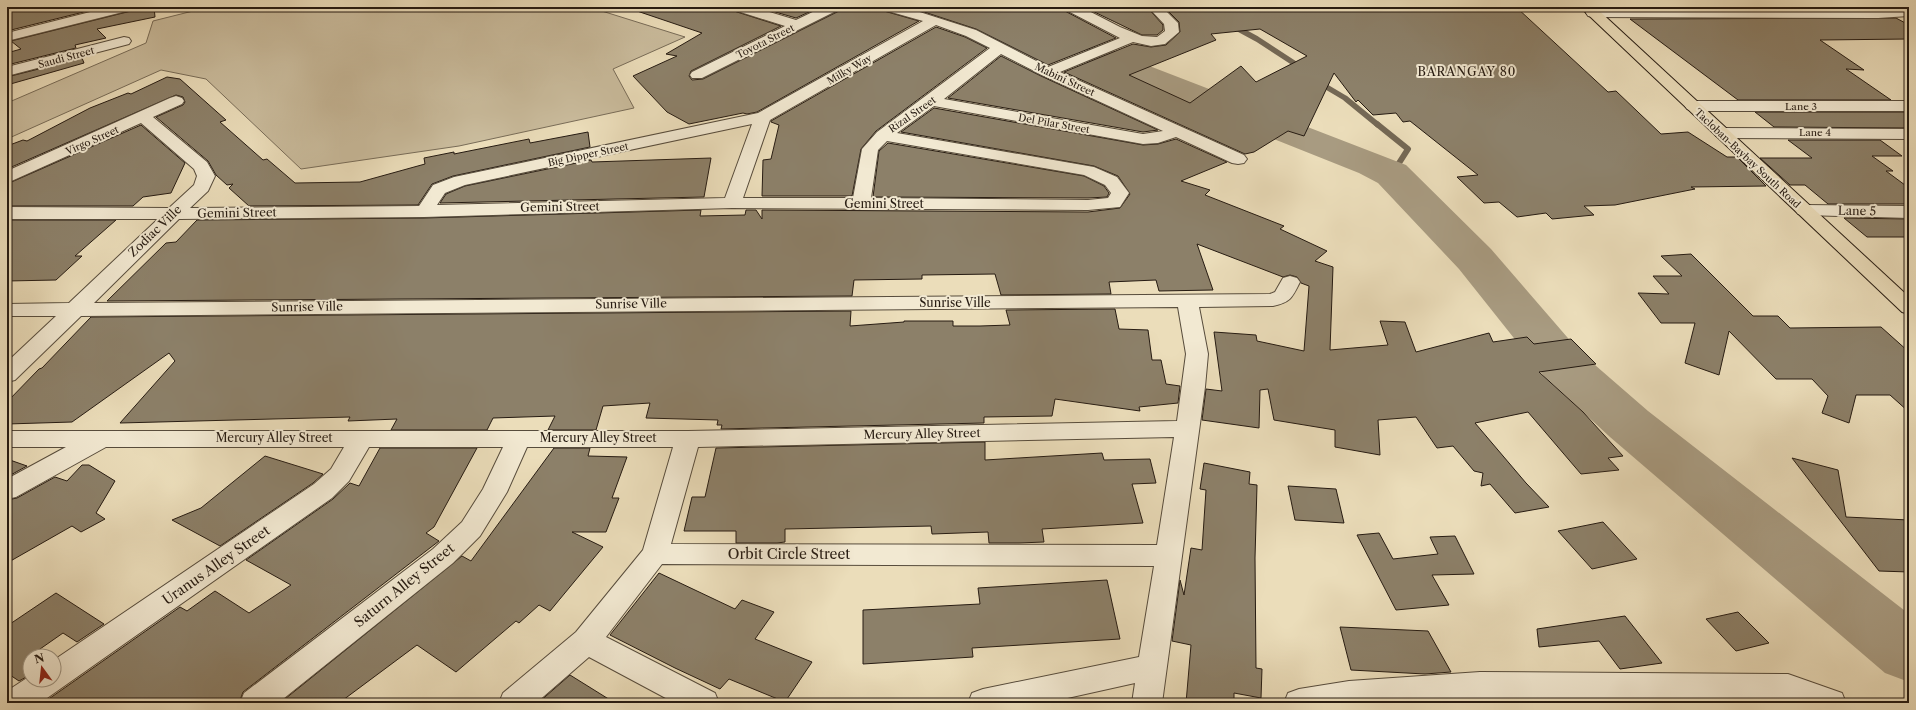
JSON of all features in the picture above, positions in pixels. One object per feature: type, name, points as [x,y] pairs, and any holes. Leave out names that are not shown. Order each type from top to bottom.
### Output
[{"type":"main road","name":"Tacloban-Baybay South Road","points":[[1590,10],[1909,308]]},
{"type":"street","points":[[7,37],[126,7]]},
{"type":"street","points":[[739,7],[797,25]]},
{"type":"street","name":"Toyota Street","points":[[697,76],[833,7]]},
{"type":"street","name":"Mabini Street","points":[[889,7],[935,20],[971,33],[1047,72],[1238,159]]},
{"type":"street","points":[[1071,7],[1132,38],[1150,42],[1160,41],[1172,32],[1171,23],[1155,7]]},
{"type":"street","points":[[1590,10],[1878,14],[1909,12]]},
{"type":"street","name":"Milky Way","points":[[763,117],[935,20]]},
{"type":"street","points":[[1047,72],[1132,38]]},
{"type":"street","name":"Saudi Street","points":[[7,72],[124,41]]},
{"type":"street","name":"Rizal Street","points":[[861,203],[870,149],[883,135],[931,101],[1000,48]]},
{"type":"street","name":"Virgo Street","points":[[7,178],[176,101]]},
{"type":"street","name":"Del Pilar Street","points":[[931,101],[1143,139],[1158,138],[1177,131]]},
{"type":"street","name":"Lane 3","points":[[1693,106],[1909,106]]},
{"type":"street","name":"Zodiac Ville","points":[[7,375],[172,214],[202,187],[206,176],[201,166],[143,117]]},
{"type":"street","points":[[732,203],[763,117]]},
{"type":"street","name":"Big Dipper Street","points":[[424,211],[439,189],[460,181],[763,117]]},
{"type":"street","name":"Lane 4","points":[[1722,133],[1909,134]]},
{"type":"street","name":"Gemini Street","points":[[7,213],[172,214],[424,211],[732,203],[1080,205],[1114,203],[1120,193],[1111,181],[1088,171],[883,135]]},
{"type":"street","name":"Lane 5","points":[[1804,210],[1909,212]]},
{"type":"street","name":"Sunrise Ville","points":[[73,310],[683,304],[1188,302],[1273,300],[1283,296],[1290,282]]},
{"type":"street","points":[[1147,703],[1168,556],[1189,429],[1197,354],[1188,302]]},
{"type":"street","points":[[7,310],[73,310]]},
{"type":"street","name":"Mercury Alley Street","points":[[7,438],[688,439],[1189,429]]},
{"type":"street","points":[[7,490],[103,438]]},
{"type":"street","name":"Uranus Alley Street","points":[[62,670],[323,491],[340,475],[362,438]]},
{"type":"street","name":"Saturn Alley Street","points":[[255,703],[443,556],[471,529],[494,492],[519,438]]},
{"type":"street","points":[[514,703],[586,641],[655,554],[688,439]]},
{"type":"street","name":"Orbit Circle Street","points":[[655,554],[1168,556]]},
{"type":"street","points":[[586,641],[704,703]]},
{"type":"street","points":[[983,703],[1151,667]]},
{"type":"street","points":[[1299,703],[1349,694],[1480,685],[1788,687],[1831,703]]},
{"type":"street","points":[[15,703],[37,688]]},
{"type":"shaded area","points":[[209,7],[589,7],[685,37],[613,69],[634,108],[459,146],[301,169],[206,79],[161,70],[7,139],[7,103],[146,43],[153,21]]},
{"type":"building","points":[[7,7],[104,7],[7,31]]},
{"type":"building","points":[[134,7],[154,7],[155,17],[97,29],[106,38],[75,45],[76,48],[7,65],[7,53],[21,49],[11,41],[131,11]]},
{"type":"building","points":[[637,7],[731,7],[734,11],[781,26],[691,71],[689,76],[692,80],[703,79],[839,11],[841,7],[881,7],[884,11],[919,21],[757,112],[747,114],[743,113],[689,124],[667,112],[633,76],[677,56],[666,54],[702,33],[637,11]]},
{"type":"building","points":[[758,7],[820,7],[796,18]]},
{"type":"building","points":[[909,7],[1063,7],[1065,11],[1116,38],[1048,65],[976,29]]},
{"type":"building","points":[[1084,7],[1147,7],[1163,25],[1163,30],[1157,35],[1142,35]]},
{"type":"building","points":[[1164,7],[1516,7],[1608,92],[1616,91],[1661,134],[1688,132],[1727,157],[1737,157],[1766,186],[1691,187],[1695,189],[1615,205],[1584,206],[1594,215],[1552,219],[1546,213],[1517,217],[1499,202],[1484,203],[1457,177],[1478,175],[1410,121],[1403,122],[1396,113],[1373,115],[1358,100],[1356,102],[1334,73],[1304,136],[1288,131],[1254,152],[1245,154],[1064,72],[1133,44],[1151,47],[1166,45],[1180,32],[1179,22]],"holes":[[[1260,29],[1307,56],[1256,82],[1241,66],[1190,103],[1129,75],[1216,40],[1211,34]]]},
{"type":"building","points":[[1876,7],[1879,8],[1616,8]]},
{"type":"building","points":[[1896,18],[1909,25],[1909,39],[1820,40],[1864,70],[1846,69],[1891,100],[1738,100],[1630,19]]},
{"type":"building","points":[[936,27],[965,37],[987,48],[876,131],[861,149],[852,196],[762,196],[763,160],[771,159],[779,125],[771,121]]},
{"type":"building","points":[[1001,56],[1158,130],[1143,132],[948,98]]},
{"type":"building","points":[[82,58],[84,63],[7,85],[7,77]]},
{"type":"building","points":[[167,77],[180,79],[226,120],[220,122],[263,160],[267,159],[295,183],[360,182],[425,164],[424,158],[454,152],[454,154],[529,139],[530,143],[588,132],[590,147],[453,176],[432,184],[418,205],[249,206],[229,188],[233,184],[227,185],[216,175],[208,161],[156,117],[183,105],[185,102],[183,97],[176,95],[7,169],[7,146],[23,140],[27,141],[90,108],[128,93],[131,94]]},
{"type":"building","points":[[934,108],[1143,145],[1158,144],[1176,139],[1227,162],[1181,181],[1210,190],[1205,195],[1284,226],[1280,229],[1327,251],[1315,261],[1333,267],[1330,350],[1388,345],[1380,321],[1405,322],[1416,352],[1489,333],[1493,342],[1527,337],[1534,344],[1571,339],[1596,364],[1539,372],[1583,412],[1623,456],[1608,458],[1619,470],[1581,474],[1528,412],[1475,423],[1526,483],[1549,507],[1515,513],[1490,484],[1481,486],[1483,473],[1474,471],[1453,446],[1437,448],[1416,417],[1378,420],[1380,455],[1335,447],[1335,430],[1274,420],[1268,389],[1260,390],[1259,428],[1202,420],[1206,389],[1222,391],[1214,332],[1256,335],[1257,341],[1304,351],[1309,286],[1301,283],[1297,277],[1290,275],[1283,277],[1197,244],[1213,290],[1159,291],[1156,280],[1109,282],[1111,294],[1001,295],[995,274],[922,275],[922,279],[854,280],[852,296],[107,301],[166,243],[176,242],[197,220],[424,218],[701,210],[700,216],[745,215],[746,210],[756,210],[762,219],[762,210],[1088,212],[1120,208],[1130,194],[1118,176],[1094,166],[901,132]]},
{"type":"building","points":[[1755,112],[1909,112],[1909,128],[1774,127]]},
{"type":"building","points":[[141,125],[185,163],[171,193],[143,197],[133,206],[7,206],[7,184]]},
{"type":"building","points":[[1788,140],[1880,140],[1902,156],[1872,156],[1893,171],[1886,171],[1909,188],[1909,204],[1828,204],[1805,185],[1790,185],[1760,158],[1812,158]]},
{"type":"building","points":[[888,143],[1084,176],[1104,186],[1109,193],[1107,197],[1088,198],[873,197],[879,151]]},
{"type":"building","points":[[711,158],[704,197],[440,203],[446,194],[465,186],[591,160],[592,162]]},
{"type":"building","points":[[1844,218],[1909,219],[1909,237],[1867,237]]},
{"type":"building","points":[[7,220],[116,220],[75,256],[82,256],[56,280],[7,281]]},
{"type":"building","points":[[1691,254],[1753,316],[1778,316],[1790,328],[1881,327],[1909,352],[1909,412],[1890,395],[1856,395],[1849,423],[1822,413],[1828,396],[1812,379],[1776,379],[1729,331],[1719,375],[1685,363],[1695,323],[1661,323],[1638,293],[1669,294],[1653,276],[1682,276],[1661,256]]},
{"type":"building","points":[[1115,309],[1119,329],[1148,330],[1152,360],[1161,360],[1166,384],[1180,386],[1178,403],[1139,407],[1140,411],[1055,399],[1052,416],[984,417],[984,423],[721,429],[722,425],[717,425],[718,420],[646,418],[650,403],[603,406],[596,430],[548,430],[555,416],[493,418],[487,430],[391,430],[397,419],[348,421],[350,417],[120,423],[175,361],[169,353],[72,422],[7,424],[7,402],[91,317],[851,311],[850,326],[904,321],[953,321],[953,326],[980,326],[1010,325],[1006,310]]},
{"type":"building","points":[[985,442],[985,460],[1102,453],[1104,460],[1150,459],[1156,483],[1132,484],[1143,523],[1042,529],[1044,542],[1019,543],[989,543],[988,532],[932,534],[931,526],[785,529],[785,542],[777,543],[736,543],[736,531],[684,531],[692,497],[705,497],[716,448]]},
{"type":"building","points":[[380,448],[477,448],[434,527],[426,533],[439,541],[243,692],[239,703],[43,703],[180,607],[187,611],[215,591],[249,613],[291,585],[246,560],[333,499],[350,483],[359,486]]},
{"type":"building","points":[[554,448],[590,448],[588,456],[627,457],[612,498],[619,498],[606,532],[572,532],[603,547],[550,611],[539,605],[519,623],[516,621],[456,672],[417,645],[339,703],[280,703],[462,556],[471,561]]},
{"type":"building","points":[[265,456],[323,474],[313,483],[220,546],[172,520],[201,508]]},
{"type":"building","points":[[1792,458],[1838,470],[1846,517],[1909,520],[1909,572],[1879,571]]},
{"type":"building","points":[[7,459],[27,466],[7,477]]},
{"type":"building","points":[[1204,463],[1250,472],[1249,484],[1257,485],[1255,558],[1256,668],[1262,669],[1261,698],[1234,693],[1234,703],[1186,703],[1191,645],[1172,641],[1180,580],[1184,595],[1191,548],[1202,550],[1206,490],[1200,489]]},
{"type":"building","points":[[82,465],[89,465],[115,481],[96,513],[105,519],[81,532],[72,526],[7,563],[7,500],[17,498],[55,477],[67,481]]},
{"type":"building","points":[[1288,486],[1336,489],[1344,523],[1295,520]]},
{"type":"building","points":[[1603,522],[1637,559],[1592,569],[1558,531]]},
{"type":"building","points":[[1379,533],[1393,559],[1438,554],[1430,537],[1455,536],[1474,574],[1432,575],[1449,605],[1396,610],[1357,535]]},
{"type":"building","points":[[659,573],[735,609],[742,600],[774,612],[755,639],[812,662],[785,702],[729,679],[720,689],[610,635]]},
{"type":"building","points":[[1107,580],[1120,639],[972,648],[973,657],[863,664],[863,610],[980,604],[978,588]]},
{"type":"building","points":[[56,593],[104,624],[77,642],[63,633],[41,648],[22,648],[22,679],[19,681],[7,673],[7,626]]},
{"type":"building","points":[[1738,612],[1769,643],[1736,651],[1706,619]]},
{"type":"building","points":[[1625,616],[1662,663],[1620,669],[1599,641],[1539,647],[1537,629]]},
{"type":"building","points":[[1340,627],[1428,631],[1451,672],[1425,674],[1351,670]]},
{"type":"building","points":[[570,675],[615,703],[538,703]]},
{"type":"waterway","points":[[1233,26],[1257,39],[1303,69]]},
{"type":"waterway","points":[[1099,56],[1140,74],[1373,165],[1392,174],[1475,259],[1562,364],[1629,424],[1909,653]]},
{"type":"waterway","points":[[1318,82],[1345,98],[1378,125]]},
{"type":"waterway","points":[[1377,124],[1408,149],[1392,174]]},
{"type":"district","name":"BARANGAY 80","points":[[1467,72]]}]
